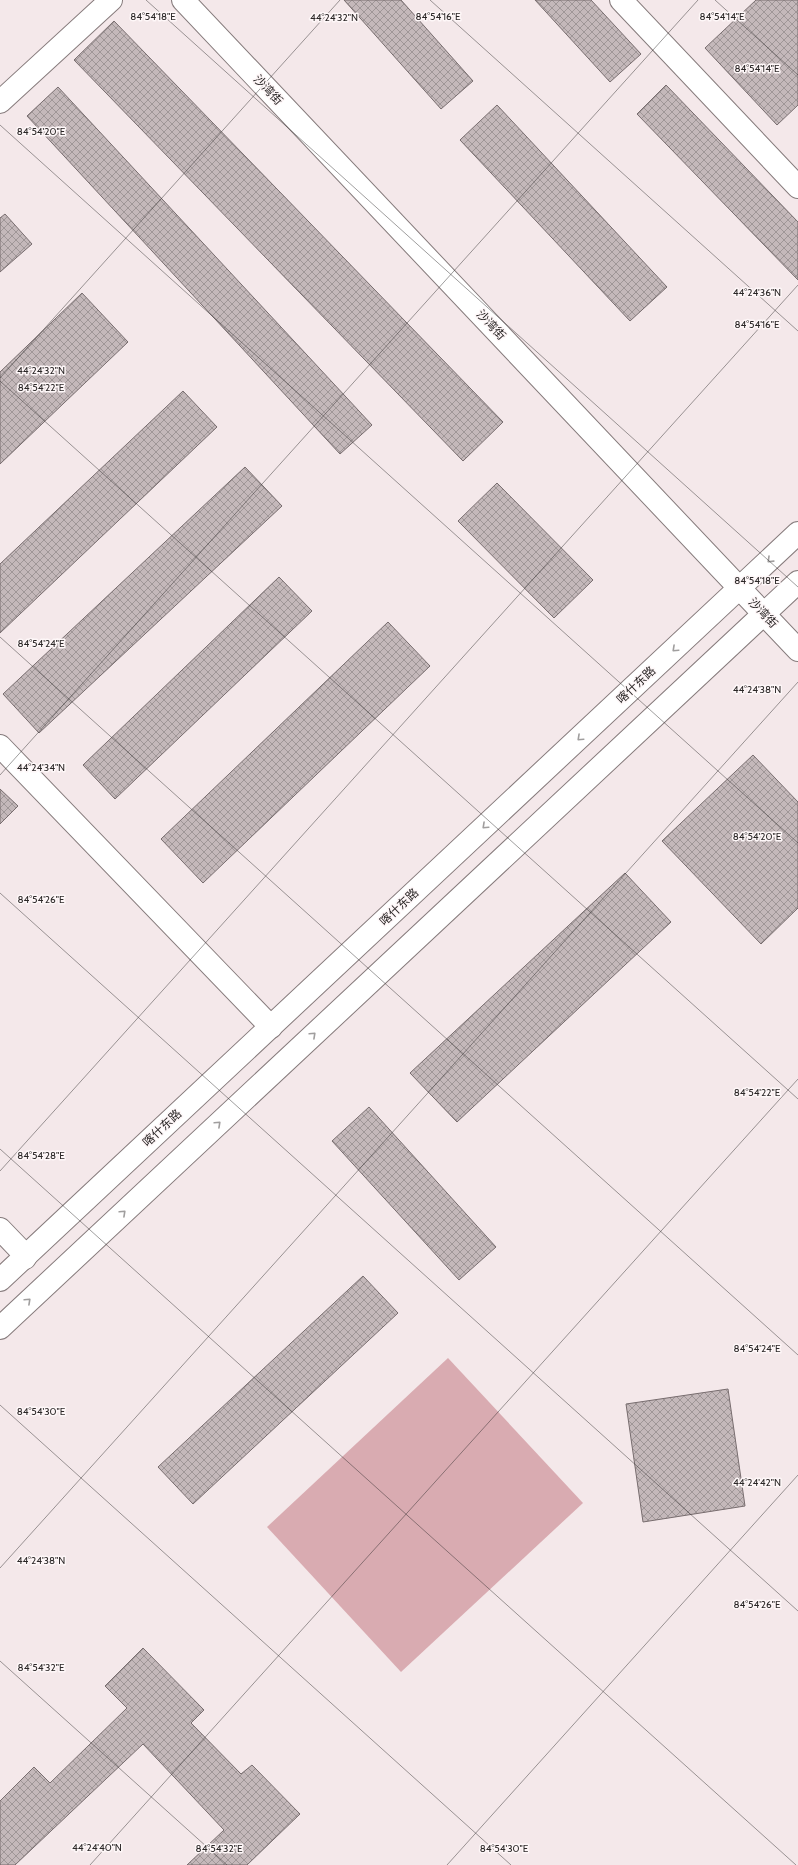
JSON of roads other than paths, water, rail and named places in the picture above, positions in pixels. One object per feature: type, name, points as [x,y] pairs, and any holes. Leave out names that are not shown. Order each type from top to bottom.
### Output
[{"type":"main road","points":[[0,102],[111,0]]},
{"type":"main road","name":"沙湾街","points":[[183,0],[798,650]]},
{"type":"main road","points":[[621,0],[794,175]]},
{"type":"main road","name":"喀什东路","points":[[0,1280],[798,533]]},
{"type":"main road","points":[[0,1328],[798,582]]},
{"type":"main road","points":[[0,746],[271,1026]]},
{"type":"main road","points":[[0,1229],[26,1257]]}]
